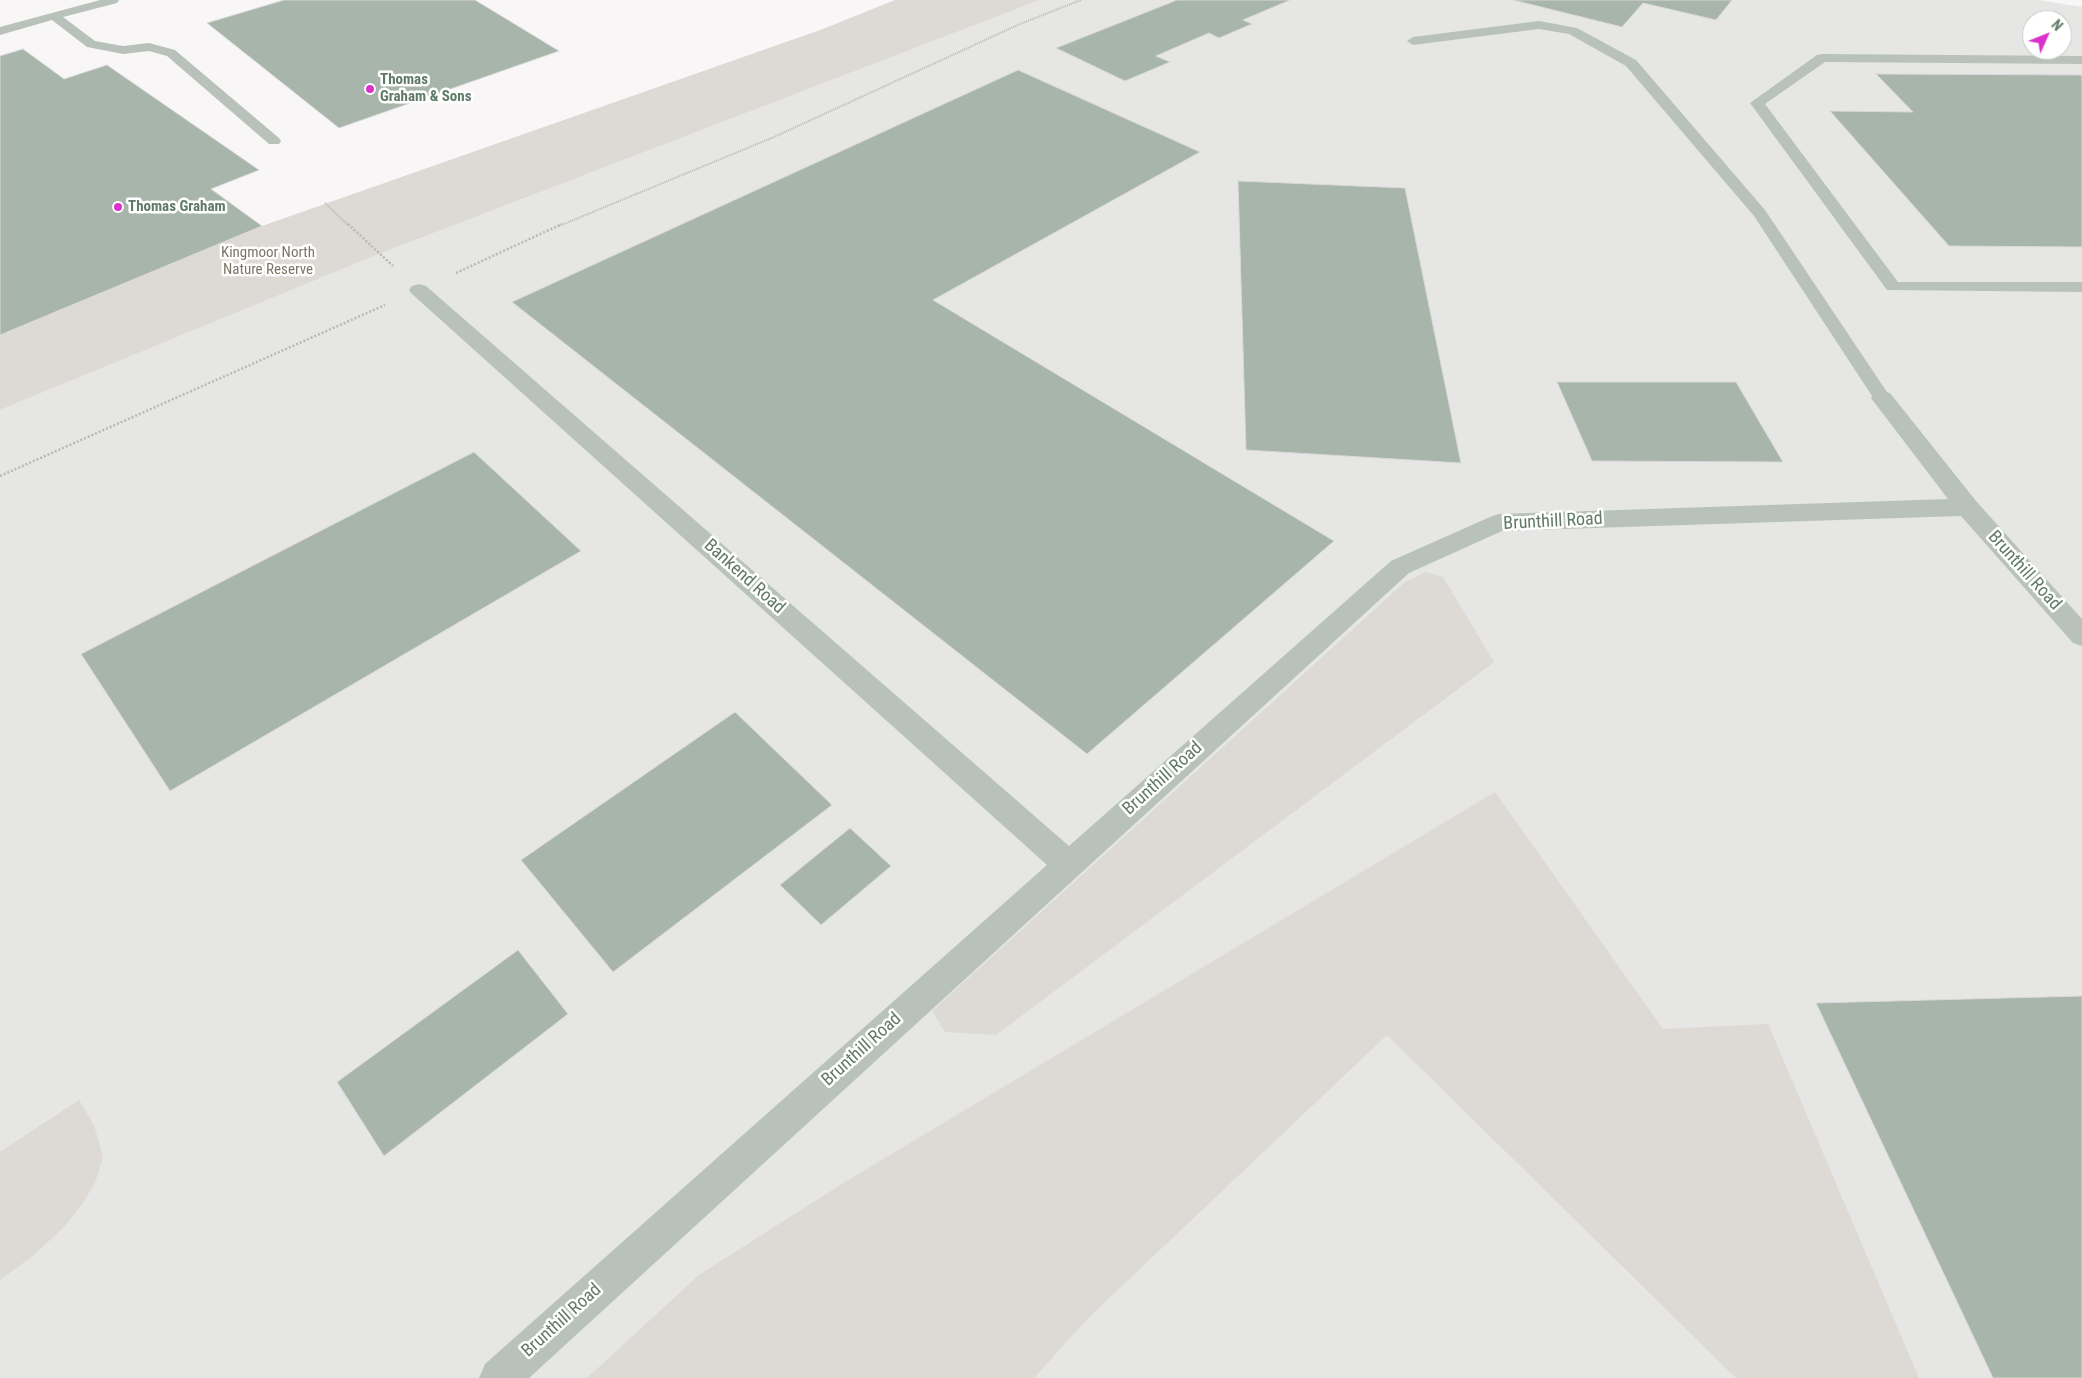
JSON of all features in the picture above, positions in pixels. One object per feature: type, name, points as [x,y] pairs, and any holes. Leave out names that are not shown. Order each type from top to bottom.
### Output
[{"type":"street","name":"Bankend Road","points":[[419,290],[1068,865]]},
{"type":"street","name":"Brunthill Road","points":[[1882,398],[1967,507],[2082,636]]},
{"type":"street","name":"Brunthill Road","points":[[499,1378],[1400,567],[1500,523],[1967,507]]},
{"type":"lane","points":[[0,31],[113,0]]},
{"type":"lane","points":[[54,16],[91,44],[123,50],[149,46],[171,53],[274,141]]},
{"type":"lane","points":[[1413,40],[1539,25],[1573,31],[1631,63],[1760,213],[1882,398]]},
{"type":"lane","points":[[2082,60],[1822,58],[1757,103],[1894,287],[2082,287]]},
{"type":"path","points":[[0,476],[419,290],[538,234],[774,137],[1020,24],[1081,0]]},
{"type":"path","points":[[325,203],[419,290]]},
{"type":"shaded area","points":[[1040,0],[2038,0],[2082,7],[2082,1378],[0,1378],[0,410],[379,254]]},
{"type":"green space","name":"Kingmoor North Nature Reserve","points":[[895,0],[1040,0],[379,254],[0,410],[0,335],[262,226],[823,29]]},
{"type":"green space","points":[[1426,572],[1443,577],[1494,662],[996,1035],[945,1032],[932,1011],[1405,582]]},
{"type":"green space","points":[[1495,792],[1663,1029],[1768,1024],[1919,1378],[1736,1378],[1387,1035],[1088,1318],[1034,1378],[587,1378],[699,1275],[840,1185]]},
{"type":"green space","points":[[79,1100],[94,1125],[103,1157],[96,1180],[84,1202],[63,1228],[34,1255],[0,1280],[0,1152]]},
{"type":"building","name":"Thomas Graham & Sons","points":[[284,0],[475,0],[559,51],[339,128],[207,23]]},
{"type":"building","points":[[1177,0],[1290,0],[1243,20],[1252,24],[1219,38],[1209,33],[1156,56],[1170,62],[1125,81],[1056,48]]},
{"type":"building","points":[[1513,0],[1732,0],[1716,20],[1643,3],[1622,27]]},
{"type":"building","name":"Thomas Graham","points":[[23,49],[64,79],[107,65],[259,170],[211,189],[262,226],[0,335],[0,56]]},
{"type":"building","points":[[1018,70],[1200,152],[933,300],[1334,541],[1087,754],[512,302]]},
{"type":"building","points":[[1876,74],[2082,75],[2082,247],[1949,246],[1830,111],[1913,112]]},
{"type":"building","points":[[1238,181],[1405,188],[1461,463],[1246,450]]},
{"type":"building","points":[[1557,382],[1736,382],[1783,462],[1592,461]]},
{"type":"building","points":[[474,452],[581,551],[170,791],[81,654]]},
{"type":"building","points":[[735,712],[832,805],[613,972],[521,860]]},
{"type":"building","points":[[850,828],[891,866],[821,925],[780,885]]},
{"type":"building","points":[[518,950],[568,1014],[384,1156],[337,1082]]},
{"type":"building","points":[[2082,996],[2082,1378],[1993,1378],[1816,1003]]},
{"type":"place","name":"Thomas Graham & Sons","points":[[370,89]]},
{"type":"place","name":"Thomas Graham","points":[[118,207]]}]
